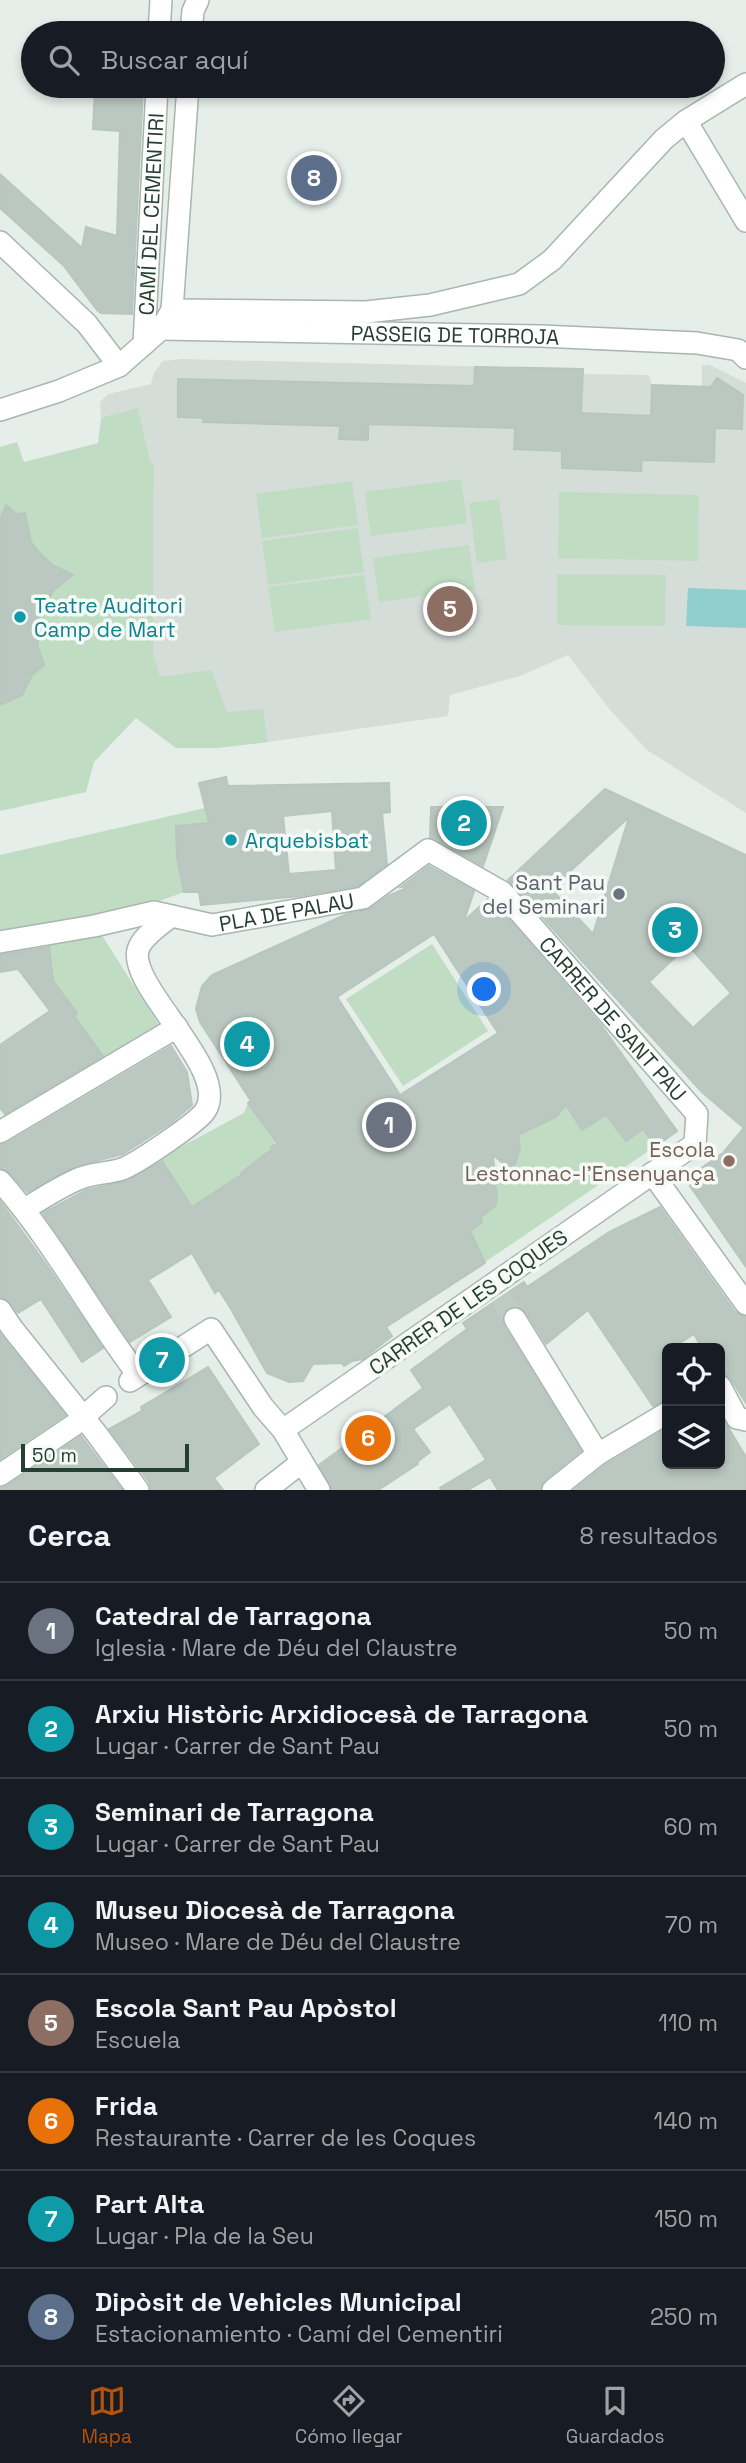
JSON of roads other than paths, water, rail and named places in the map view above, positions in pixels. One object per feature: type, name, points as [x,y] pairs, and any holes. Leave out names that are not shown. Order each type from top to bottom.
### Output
[{"type":"street","points":[[160,21],[161,0]]},
{"type":"street","points":[[192,21],[192,10],[198,0]]},
{"type":"street","points":[[725,97],[746,84]]},
{"type":"street","name":"CAMÍ DEL CEMENTIRI","points":[[144,344],[156,98]]},
{"type":"street","name":"CAMÍ DEL CEMENTIRI","points":[[0,410],[59,391],[119,366],[161,329],[172,310],[187,98]]},
{"type":"street","points":[[172,310],[366,313],[430,305],[519,284],[552,260],[664,139],[685,121],[723,98]]},
{"type":"street","points":[[685,121],[746,221]]},
{"type":"street","points":[[0,243],[87,324],[119,366]]},
{"type":"street","name":"PASSEIG DE TORROJA","points":[[161,329],[471,335],[687,343],[738,349],[746,358]]},
{"type":"street","name":"PLA DE PALAU","points":[[0,942],[94,926],[154,912],[212,925],[363,898],[428,850]]},
{"type":"street","name":"CARRER DE SANT PAU","points":[[428,850],[502,891],[697,1114],[695,1144],[652,1173]]},
{"type":"street","points":[[25,1209],[78,1179],[122,1169],[189,1125],[205,1111],[209,1094],[205,1074],[138,965],[138,950],[146,937],[171,916]]},
{"type":"street","points":[[2,1127],[177,1027]]},
{"type":"street","points":[[652,1173],[739,1278],[746,1304]]},
{"type":"street","name":"CARRER DE LES COQUES","points":[[283,1430],[496,1292],[652,1173]]},
{"type":"street","points":[[0,1181],[25,1209],[117,1347],[134,1378],[211,1329],[264,1407],[283,1430],[319,1490]]},
{"type":"street","points":[[0,1310],[10,1330],[138,1490]]},
{"type":"street","points":[[515,1319],[598,1454]]},
{"type":"street","points":[[725,1394],[742,1419]]},
{"type":"street","points":[[0,1475],[89,1426],[106,1397]]},
{"type":"street","points":[[553,1490],[598,1454],[662,1416]]},
{"type":"street","points":[[266,1490],[302,1462]]},
{"type":"water","points":[[688,588],[746,590],[746,628],[686,626]]},
{"type":"tunnel","points":[[500,1298],[515,1319]]},
{"type":"place","name":"Dipòsit de Vehicles Municipal","points":[[314,178]]},
{"type":"place","name":"Escola Sant Pau Apòstol","points":[[450,609]]},
{"type":"place","name":"Teatre Auditori Camp de Mart","points":[[20,617]]},
{"type":"place","name":"Arxiu Històric Arxidiocesà de Tarragona","points":[[464,823]]},
{"type":"place","name":"Arquebisbat","points":[[231,840]]},
{"type":"place","name":"Sant Pau del Seminari","points":[[619,894]]},
{"type":"place","name":"Seminari de Tarragona","points":[[675,930]]},
{"type":"place","name":"Museu Diocesà de Tarragona","points":[[247,1044]]},
{"type":"place","name":"Catedral de Tarragona","points":[[389,1125]]},
{"type":"place","name":"Escola Lestonnac-l'Ensenyança","points":[[729,1161]]},
{"type":"place","name":"Part Alta","points":[[162,1360]]},
{"type":"place","name":"Frida","points":[[368,1438]]}]
